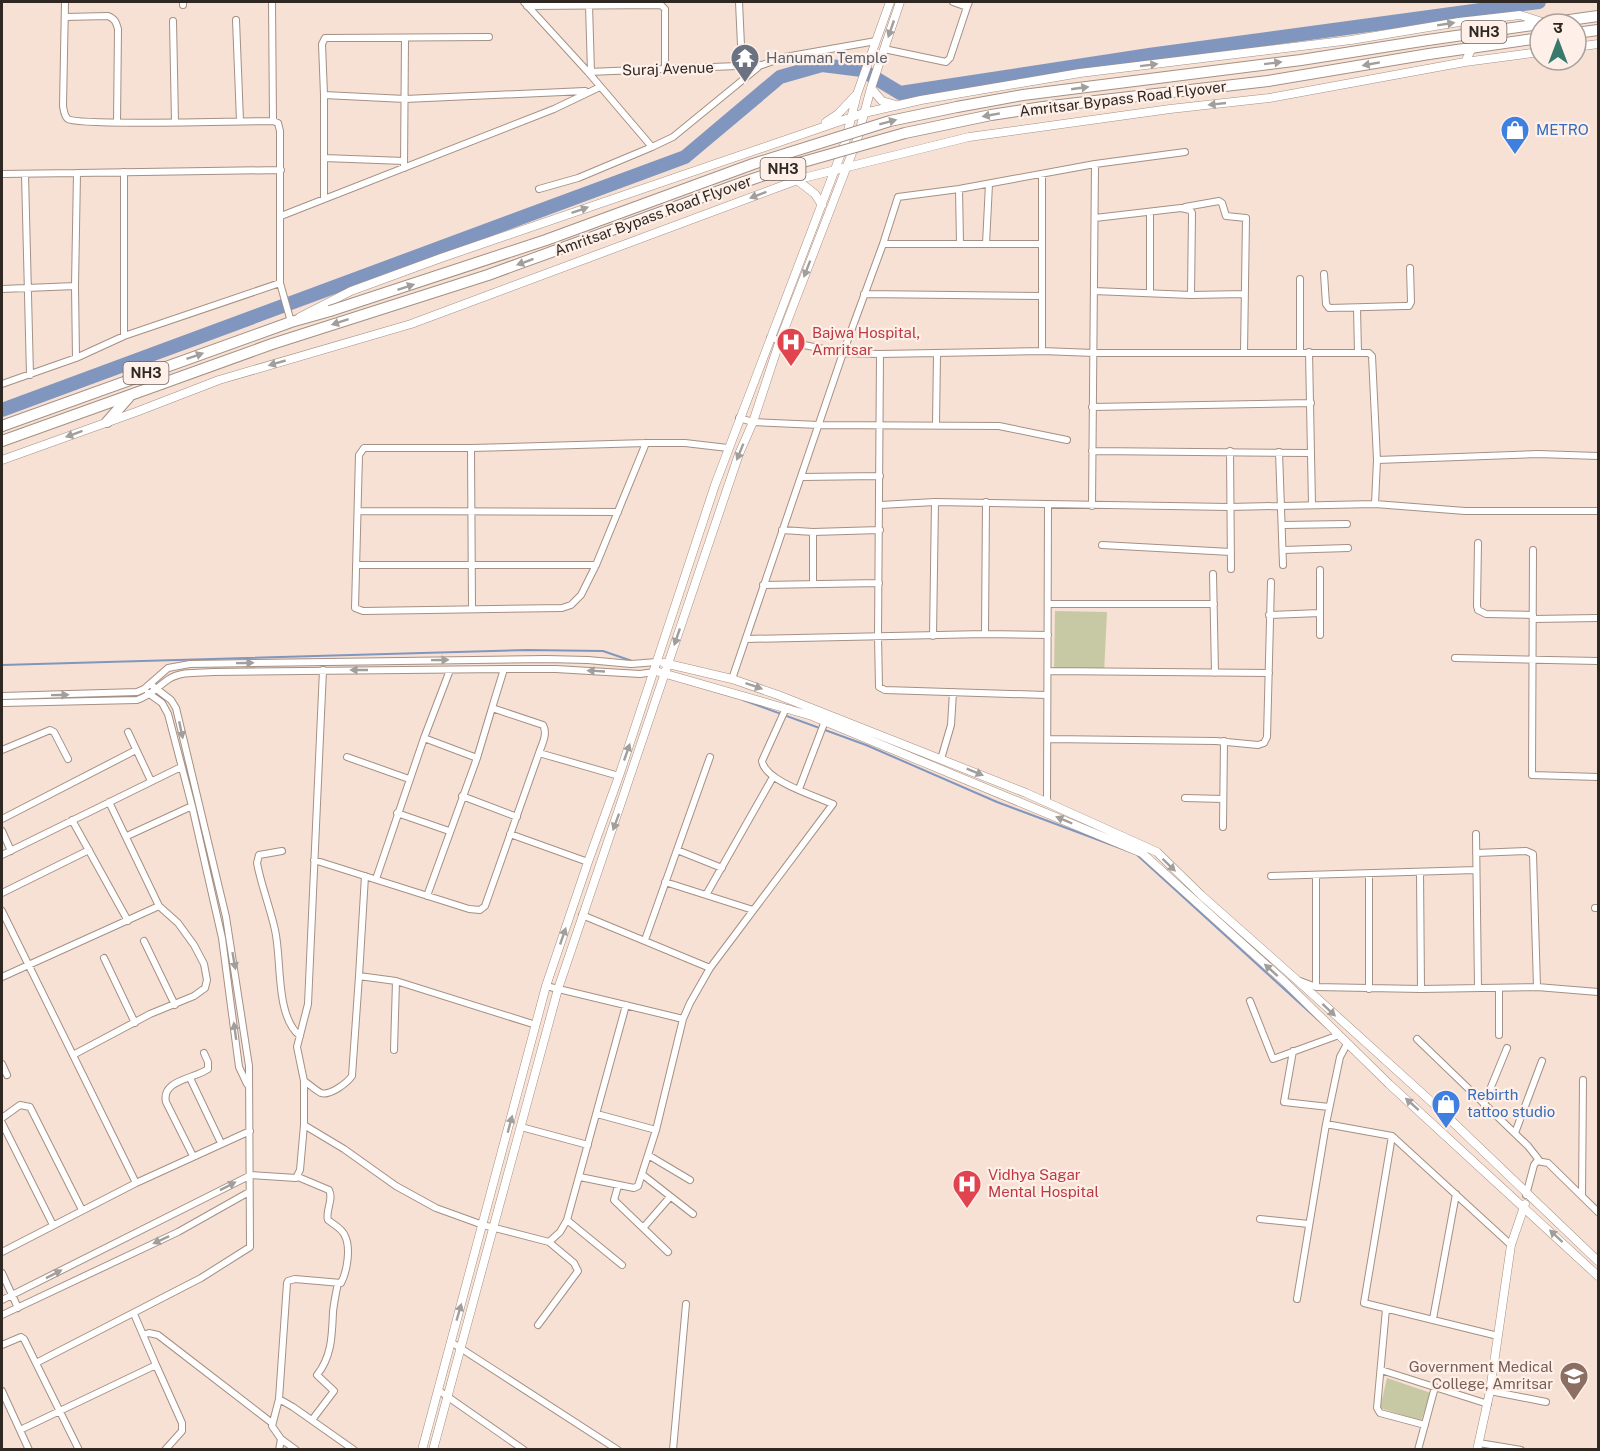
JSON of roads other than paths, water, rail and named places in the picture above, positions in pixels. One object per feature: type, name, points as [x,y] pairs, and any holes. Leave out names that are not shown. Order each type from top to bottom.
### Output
[{"type":"highway","name":"Amritsar Bypass Road Flyover","points":[[291,322],[546,240],[753,164],[890,121],[1023,95],[1301,60],[1528,26]]},
{"type":"highway","name":"NH3","points":[[1472,48],[1528,40]]},
{"type":"highway","name":"Amritsar Bypass Road Flyover","points":[[131,395],[294,337],[488,275],[803,162],[905,133],[1002,113],[1268,81],[1472,48]]},
{"type":"highway","name":"NH3","points":[[2,426],[291,322]]},
{"type":"highway","name":"NH3","points":[[2,441],[131,395]]},
{"type":"highway","points":[[107,422],[131,395]]},
{"type":"street","points":[[65,2],[63,106],[64,115],[73,121],[273,121],[278,123],[281,170],[280,283],[291,322],[351,291],[864,113],[1080,73],[1351,40],[1459,22],[1520,15],[1528,17]]},
{"type":"street","points":[[272,2],[273,121]]},
{"type":"street","points":[[739,2],[742,67]]},
{"type":"street","points":[[422,1449],[546,986],[620,776],[728,448],[845,143],[857,94],[890,2]]},
{"type":"street","points":[[433,1449],[558,989],[631,780],[667,663],[739,454],[753,422],[780,340],[857,140],[871,86],[900,2]]},
{"type":"street","points":[[882,53],[946,62],[950,58],[968,4],[952,2]]},
{"type":"street","points":[[526,4],[660,5],[665,9],[665,69]]},
{"type":"street","points":[[526,4],[589,72],[652,147]]},
{"type":"street","points":[[589,5],[589,72]]},
{"type":"street","points":[[65,17],[108,16],[116,22],[118,29],[117,122]]},
{"type":"street","points":[[237,20],[240,121]]},
{"type":"street","points":[[173,21],[175,122]]},
{"type":"street","points":[[324,199],[322,44],[325,38],[489,37]]},
{"type":"street","points":[[404,164],[405,38]]},
{"type":"street","name":"Suraj Avenue","points":[[589,72],[762,65],[785,57],[876,41]]},
{"type":"street","points":[[1465,63],[1472,48]]},
{"type":"street","points":[[2,460],[219,380],[411,324],[797,180],[834,170],[969,137],[1170,109],[1269,98],[1528,54]]},
{"type":"street","points":[[538,189],[578,178],[673,137],[762,65]]},
{"type":"street","points":[[871,86],[882,101],[898,105]]},
{"type":"street","points":[[324,95],[405,99],[589,90],[600,87]]},
{"type":"street","points":[[281,216],[404,164],[555,109],[589,90]]},
{"type":"street","points":[[817,128],[838,114],[857,94]]},
{"type":"street","points":[[732,679],[843,352],[883,244],[897,197],[989,184],[1095,164],[1185,152]]},
{"type":"street","points":[[324,158],[404,164]]},
{"type":"street","points":[[1092,506],[1095,164]]},
{"type":"street","points":[[2,174],[281,170]]},
{"type":"street","points":[[124,172],[124,336]]},
{"type":"street","points":[[76,358],[77,173]]},
{"type":"street","points":[[26,174],[30,375]]},
{"type":"street","points":[[1042,174],[1040,244],[1042,351]]},
{"type":"street","points":[[797,180],[815,194],[822,205]]},
{"type":"street","points":[[986,244],[989,184]]},
{"type":"street","points":[[959,189],[960,244]]},
{"type":"street","points":[[1095,218],[1218,201],[1222,203],[1226,216],[1245,217],[1244,352]]},
{"type":"street","points":[[1185,207],[1192,213],[1191,295]]},
{"type":"street","points":[[1150,212],[1150,294]]},
{"type":"street","points":[[883,244],[1040,244]]},
{"type":"street","points":[[1324,274],[1327,307],[1409,306],[1411,302],[1410,268]]},
{"type":"street","points":[[1300,279],[1300,352]]},
{"type":"street","points":[[2,384],[76,358],[124,336],[280,283]]},
{"type":"street","points":[[2,289],[75,286]]},
{"type":"street","points":[[1094,291],[1191,295],[1245,294]]},
{"type":"street","points":[[864,294],[1041,296]]},
{"type":"street","points":[[1357,308],[1358,353]]},
{"type":"street","points":[[770,338],[843,352],[880,354],[1042,351],[1369,353],[1372,356],[1377,460],[1375,504]]},
{"type":"street","points":[[1309,352],[1312,505]]},
{"type":"street","points":[[880,354],[878,684],[881,689],[1046,695]]},
{"type":"street","points":[[936,424],[937,354]]},
{"type":"street","points":[[1092,407],[1311,403]]},
{"type":"street","points":[[740,418],[753,422],[819,425],[999,426],[1067,440]]},
{"type":"street","points":[[646,443],[596,565],[580,595],[571,605],[562,608],[359,610],[355,608],[359,455],[364,448],[471,448],[646,443],[685,443],[728,448]]},
{"type":"street","points":[[471,448],[472,609]]},
{"type":"street","points":[[1092,451],[1311,453]]},
{"type":"street","points":[[1230,451],[1231,569]]},
{"type":"street","points":[[1279,452],[1283,565]]},
{"type":"street","points":[[1377,460],[1538,454],[1599,456]]},
{"type":"street","points":[[801,477],[880,476]]},
{"type":"street","points":[[880,505],[935,502],[1229,507],[1375,504],[1465,511],[1599,511]]},
{"type":"street","points":[[933,636],[935,502]]},
{"type":"street","points":[[985,634],[986,502]]},
{"type":"street","points":[[1047,802],[1048,504]]},
{"type":"street","points":[[358,511],[618,512]]},
{"type":"street","points":[[1283,525],[1347,524]]},
{"type":"street","points":[[782,530],[813,532],[880,530]]},
{"type":"street","points":[[813,532],[813,584]]},
{"type":"street","points":[[1478,543],[1478,610],[1486,614],[1599,618]]},
{"type":"street","points":[[1102,545],[1231,552]]},
{"type":"street","points":[[1283,550],[1348,548]]},
{"type":"street","points":[[1533,550],[1532,775],[1599,777]]},
{"type":"street","points":[[356,565],[596,565]]},
{"type":"street","points":[[1320,570],[1320,635]]},
{"type":"street","points":[[1213,574],[1215,673]]},
{"type":"street","points":[[1048,740],[1224,741],[1258,745],[1264,743],[1269,673],[1271,582]]},
{"type":"street","points":[[763,585],[879,583]]},
{"type":"street","points":[[1048,604],[1214,604]]},
{"type":"street","points":[[1269,615],[1320,613]]},
{"type":"street","points":[[746,639],[985,634],[1048,635]]},
{"type":"street","points":[[1455,658],[1599,661]]},
{"type":"street","points":[[2,696],[124,694],[144,689],[168,668],[190,664],[546,659],[631,664],[667,663],[732,679],[778,695],[1047,802],[1157,852],[1201,895],[1435,1105],[1526,1195],[1599,1261]]},
{"type":"street","points":[[427,896],[477,758],[504,669]]},
{"type":"street","points":[[2,703],[136,699],[150,695],[170,678],[187,674],[323,670],[556,669],[640,674],[664,673],[786,708],[1142,853],[1285,982],[1347,1044],[1599,1276]]},
{"type":"street","points":[[298,1177],[304,1125],[304,1081],[297,1052],[308,1004],[323,670]]},
{"type":"street","points":[[376,879],[409,779],[450,670]]},
{"type":"street","points":[[1049,671],[1269,673]]},
{"type":"street","points":[[36,1363],[201,1278],[249,1247],[251,1175],[249,1066],[235,967],[176,708],[171,700],[150,684]]},
{"type":"street","points":[[144,689],[157,698],[165,708],[192,806],[222,938],[239,1067],[248,1088]]},
{"type":"street","points":[[941,759],[951,725],[953,692]]},
{"type":"street","points":[[314,860],[469,909],[483,908],[545,737],[543,725],[492,708]]},
{"type":"street","points":[[580,1177],[636,1188],[643,1175],[683,1019],[690,1003],[710,968],[833,804],[772,777],[763,767],[762,760],[786,708]]},
{"type":"street","points":[[799,789],[825,722]]},
{"type":"street","points":[[2,750],[50,730],[54,732],[68,759]]},
{"type":"street","points":[[128,732],[151,781]]},
{"type":"street","points":[[424,738],[477,758]]},
{"type":"street","points":[[1223,827],[1224,741]]},
{"type":"street","points":[[2,819],[136,750]]},
{"type":"street","points":[[539,753],[620,776]]},
{"type":"street","points":[[347,757],[409,779]]},
{"type":"street","points":[[645,940],[710,757]]},
{"type":"street","points":[[2,855],[180,767]]},
{"type":"street","points":[[706,895],[772,777]]},
{"type":"street","points":[[462,796],[517,817]]},
{"type":"street","points":[[1185,798],[1223,799]]},
{"type":"street","points":[[74,1054],[200,992],[205,988],[207,974],[204,964],[186,933],[159,906],[109,802]]},
{"type":"street","points":[[127,836],[192,806]]},
{"type":"street","points":[[398,813],[449,831]]},
{"type":"street","points":[[72,820],[128,921]]},
{"type":"street","points":[[2,831],[11,851]]},
{"type":"street","points":[[510,834],[588,862]]},
{"type":"street","points":[[1476,834],[1478,988]]},
{"type":"street","points":[[2,893],[89,850]]},
{"type":"street","points":[[677,850],[722,868]]},
{"type":"street","points":[[282,851],[262,854],[257,859],[277,939],[285,1008],[292,1028],[300,1036]]},
{"type":"street","points":[[1476,853],[1526,851],[1533,854],[1537,987]]},
{"type":"street","points":[[1271,876],[1476,870]]},
{"type":"street","points":[[1420,872],[1421,989]]},
{"type":"street","points":[[1369,989],[1370,874]]},
{"type":"street","points":[[1316,875],[1316,987]]},
{"type":"street","points":[[304,1081],[326,1093],[349,1081],[352,1076],[366,876]]},
{"type":"street","points":[[665,882],[753,910]]},
{"type":"street","points":[[2,977],[159,906]]},
{"type":"street","points":[[2,911],[136,1183]]},
{"type":"street","points":[[582,915],[710,968]]},
{"type":"street","points":[[144,941],[174,1005]]},
{"type":"street","points":[[104,958],[135,1023]]},
{"type":"street","points":[[359,976],[396,981],[536,1026]]},
{"type":"street","points":[[394,1050],[396,981]]},
{"type":"street","points":[[1298,981],[1316,987],[1369,989],[1537,987],[1599,992]]},
{"type":"street","points":[[546,986],[683,1019]]},
{"type":"street","points":[[1499,988],[1499,1035]]},
{"type":"street","points":[[1250,1001],[1271,1058],[1274,1059],[1339,1035]]},
{"type":"street","points":[[549,1242],[560,1232],[567,1220],[626,1005]]},
{"type":"street","points":[[1417,1039],[1515,1133],[1539,1160],[1548,1163],[1599,1212]]},
{"type":"street","points":[[1297,1299],[1329,1107],[1340,1057],[1347,1044]]},
{"type":"street","points":[[1484,1104],[1507,1048]]},
{"type":"street","points":[[1293,1051],[1284,1102],[1329,1107]]},
{"type":"street","points":[[193,1156],[166,1102],[165,1095],[169,1086],[208,1069],[204,1053]]},
{"type":"street","points":[[1515,1133],[1542,1061]]},
{"type":"street","points":[[2,1064],[7,1076]]},
{"type":"street","points":[[190,1078],[221,1143]]},
{"type":"street","points":[[1582,1196],[1583,1080]]},
{"type":"street","points":[[2,1118],[22,1104],[30,1107],[82,1210]]},
{"type":"street","points":[[597,1114],[656,1130]]},
{"type":"street","points":[[2,1123],[53,1225]]},
{"type":"street","points":[[1326,1124],[1392,1136],[1511,1245]]},
{"type":"street","points":[[304,1125],[417,1198],[457,1217],[549,1242],[574,1263],[578,1270],[538,1325]]},
{"type":"street","points":[[521,1127],[588,1145]]},
{"type":"street","points":[[2,1252],[136,1183],[250,1131]]},
{"type":"street","points":[[1392,1136],[1363,1302],[1386,1310],[1433,1319],[1498,1336]]},
{"type":"street","points":[[648,1155],[690,1180]]},
{"type":"street","points":[[1521,1449],[1478,1446],[1488,1404],[1511,1245],[1524,1207],[1534,1165],[1539,1160]]},
{"type":"street","points":[[2,1300],[251,1175],[292,1179],[298,1177],[326,1187],[331,1194],[327,1212],[328,1220],[340,1229],[348,1245],[344,1277],[338,1283],[333,1309],[332,1343],[325,1365],[317,1375],[334,1391],[312,1420]]},
{"type":"street","points":[[643,1175],[693,1214]]},
{"type":"street","points":[[618,1186],[614,1200],[668,1252]]},
{"type":"street","points":[[2,1316],[177,1232],[249,1192]]},
{"type":"street","points":[[1433,1319],[1456,1194]]},
{"type":"street","points":[[643,1228],[670,1197]]},
{"type":"street","points":[[1260,1219],[1309,1224]]},
{"type":"street","points":[[567,1220],[622,1265]]},
{"type":"street","points":[[2,1273],[18,1308]]},
{"type":"street","points":[[296,1449],[281,1439],[272,1428],[279,1399],[288,1281],[295,1279],[338,1283]]},
{"type":"street","points":[[673,1449],[686,1304]]},
{"type":"street","points":[[1386,1310],[1376,1404],[1378,1411],[1425,1425]]},
{"type":"street","points":[[134,1314],[182,1423],[182,1431],[165,1449]]},
{"type":"street","points":[[143,1335],[149,1333],[158,1335],[272,1423]]},
{"type":"street","points":[[2,1345],[21,1337],[79,1449]]},
{"type":"street","points":[[451,1342],[618,1449]]},
{"type":"street","points":[[20,1430],[156,1365]]},
{"type":"street","points":[[1381,1370],[1488,1404]]},
{"type":"street","points":[[1418,1449],[1435,1387]]},
{"type":"street","points":[[438,1390],[524,1449]]},
{"type":"street","points":[[2,1391],[29,1449]]},
{"type":"street","points":[[1490,1391],[1546,1402]]},
{"type":"street","points":[[279,1399],[354,1449]]},
{"type":"street","points":[[279,1449],[281,1439]]},
{"type":"waterway","points":[[2,410],[685,157],[780,77],[822,65],[862,70],[900,93],[1149,55],[1539,2]]},
{"type":"waterway","points":[[2,665],[527,650],[603,651],[632,661]]},
{"type":"waterway","points":[[743,700],[866,745],[997,802],[1136,854],[1327,1028]]},
{"type":"place","name":"Hanuman Temple","points":[[745,84]]},
{"type":"place","name":"METRO","points":[[1515,156]]},
{"type":"place","name":"Bajwa Hospital, Amritsar","points":[[791,368]]},
{"type":"place","name":"Rebirth tattoo studio","points":[[1446,1130]]},
{"type":"place","name":"Vidhya Sagar Mental Hospital","points":[[967,1210]]},
{"type":"place","name":"Government Medical College, Amritsar","points":[[1574,1402]]}]
